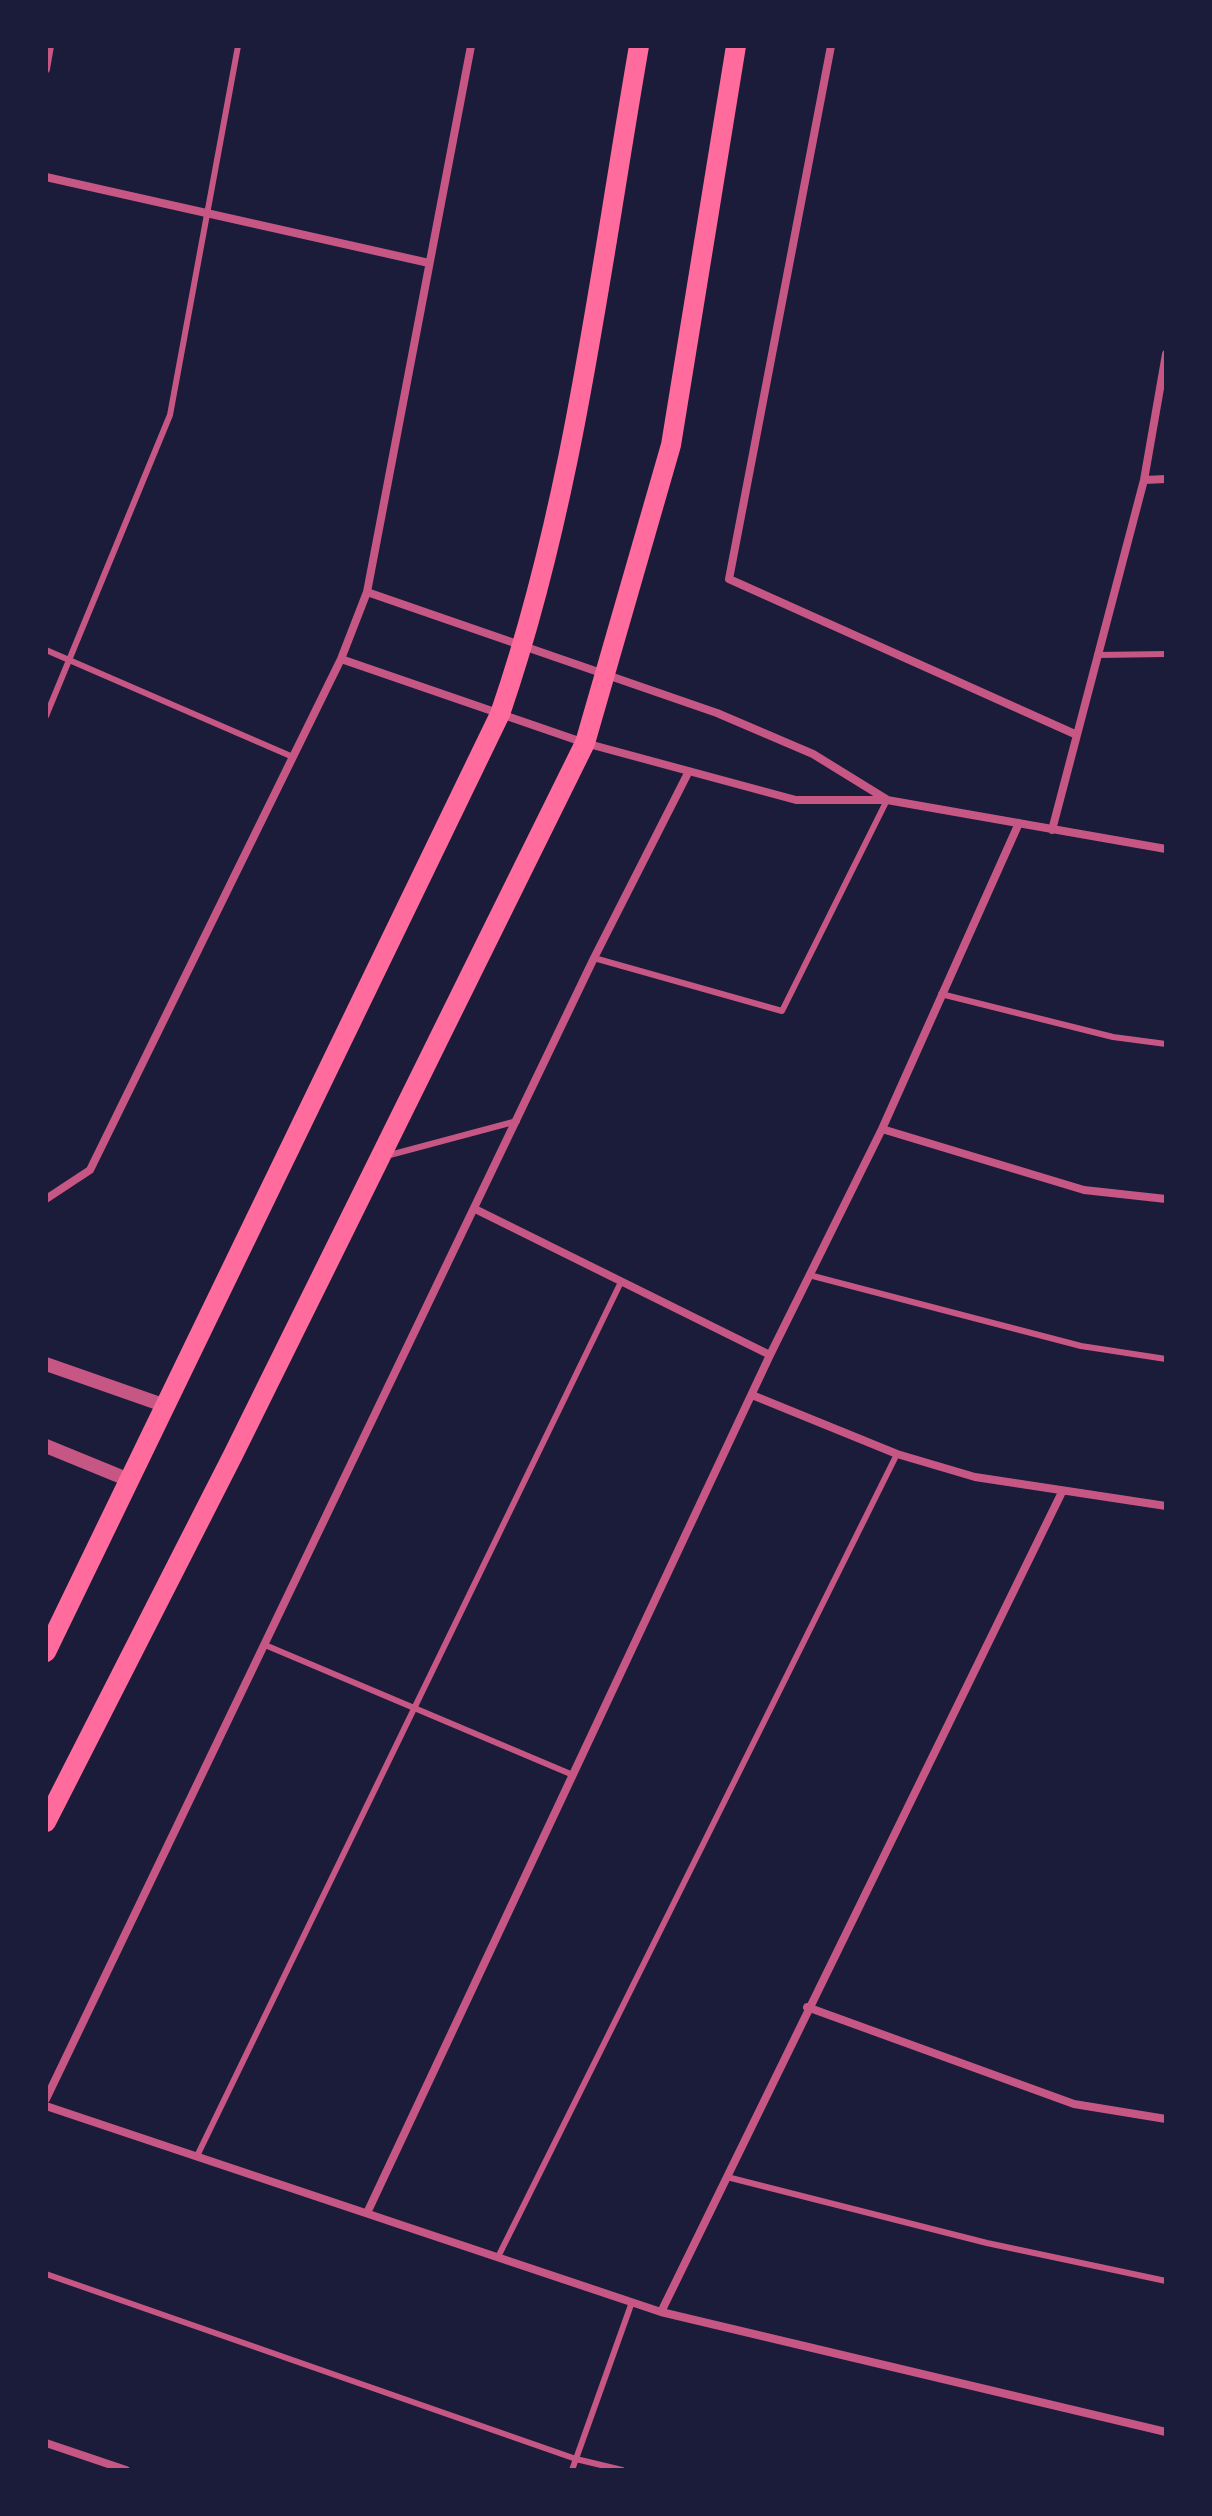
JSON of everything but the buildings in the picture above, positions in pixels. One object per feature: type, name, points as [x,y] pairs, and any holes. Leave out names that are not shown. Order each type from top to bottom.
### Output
[{"type":"main road","points":[[46,1652],[500,714],[523,647],[561,498],[639,46]]},
{"type":"main road","points":[[46,1822],[233,1455],[585,743],[608,673],[671,445],[736,46]]},
{"type":"street","points":[[46,69],[50,46]]},
{"type":"street","points":[[46,1199],[90,1170],[341,659],[367,592],[471,46]]},
{"type":"street","points":[[831,46],[729,579],[1077,735]]},
{"type":"street","points":[[46,177],[429,263]]},
{"type":"street","points":[[1052,830],[1144,480],[1166,354]]},
{"type":"street","points":[[1144,480],[1166,479]]},
{"type":"street","points":[[367,592],[717,713],[813,754],[887,800]]},
{"type":"street","points":[[341,659],[585,743],[796,800],[887,800],[1166,849]]},
{"type":"street","points":[[46,2099],[594,958],[688,773]]},
{"type":"street","points":[[367,2213],[770,1355],[882,1129],[1019,823]]},
{"type":"street","points":[[882,1129],[1084,1190],[1166,1199]]},
{"type":"street","points":[[475,1209],[620,1284],[770,1355]]},
{"type":"street","points":[[46,1364],[166,1406]]},
{"type":"street","points":[[752,1395],[897,1454],[975,1477],[1166,1506]]},
{"type":"street","points":[[46,1446],[129,1480]]},
{"type":"street","points":[[661,2312],[807,2007],[1062,1492]]},
{"type":"street","points":[[807,2007],[1074,2104],[1166,2119]]},
{"type":"street","points":[[46,2106],[661,2312],[1166,2432]]},
{"type":"street","points":[[46,2443],[126,2470]]},
{"type":"lane","points":[[46,716],[170,415],[238,46]]},
{"type":"lane","points":[[46,650],[293,757]]},
{"type":"lane","points":[[1097,655],[1166,654]]},
{"type":"lane","points":[[594,958],[782,1011],[887,800]]},
{"type":"lane","points":[[941,994],[1113,1037],[1166,1044]]},
{"type":"lane","points":[[378,1157],[517,1121]]},
{"type":"lane","points":[[809,1275],[1081,1346],[1166,1359]]},
{"type":"lane","points":[[197,2156],[620,1284]]},
{"type":"lane","points":[[498,2257],[897,1454]]},
{"type":"lane","points":[[265,1645],[573,1775]]},
{"type":"lane","points":[[727,2177],[987,2243],[1166,2281]]},
{"type":"lane","points":[[46,2274],[576,2459],[622,2470]]},
{"type":"lane","points":[[572,2470],[632,2302]]}]
